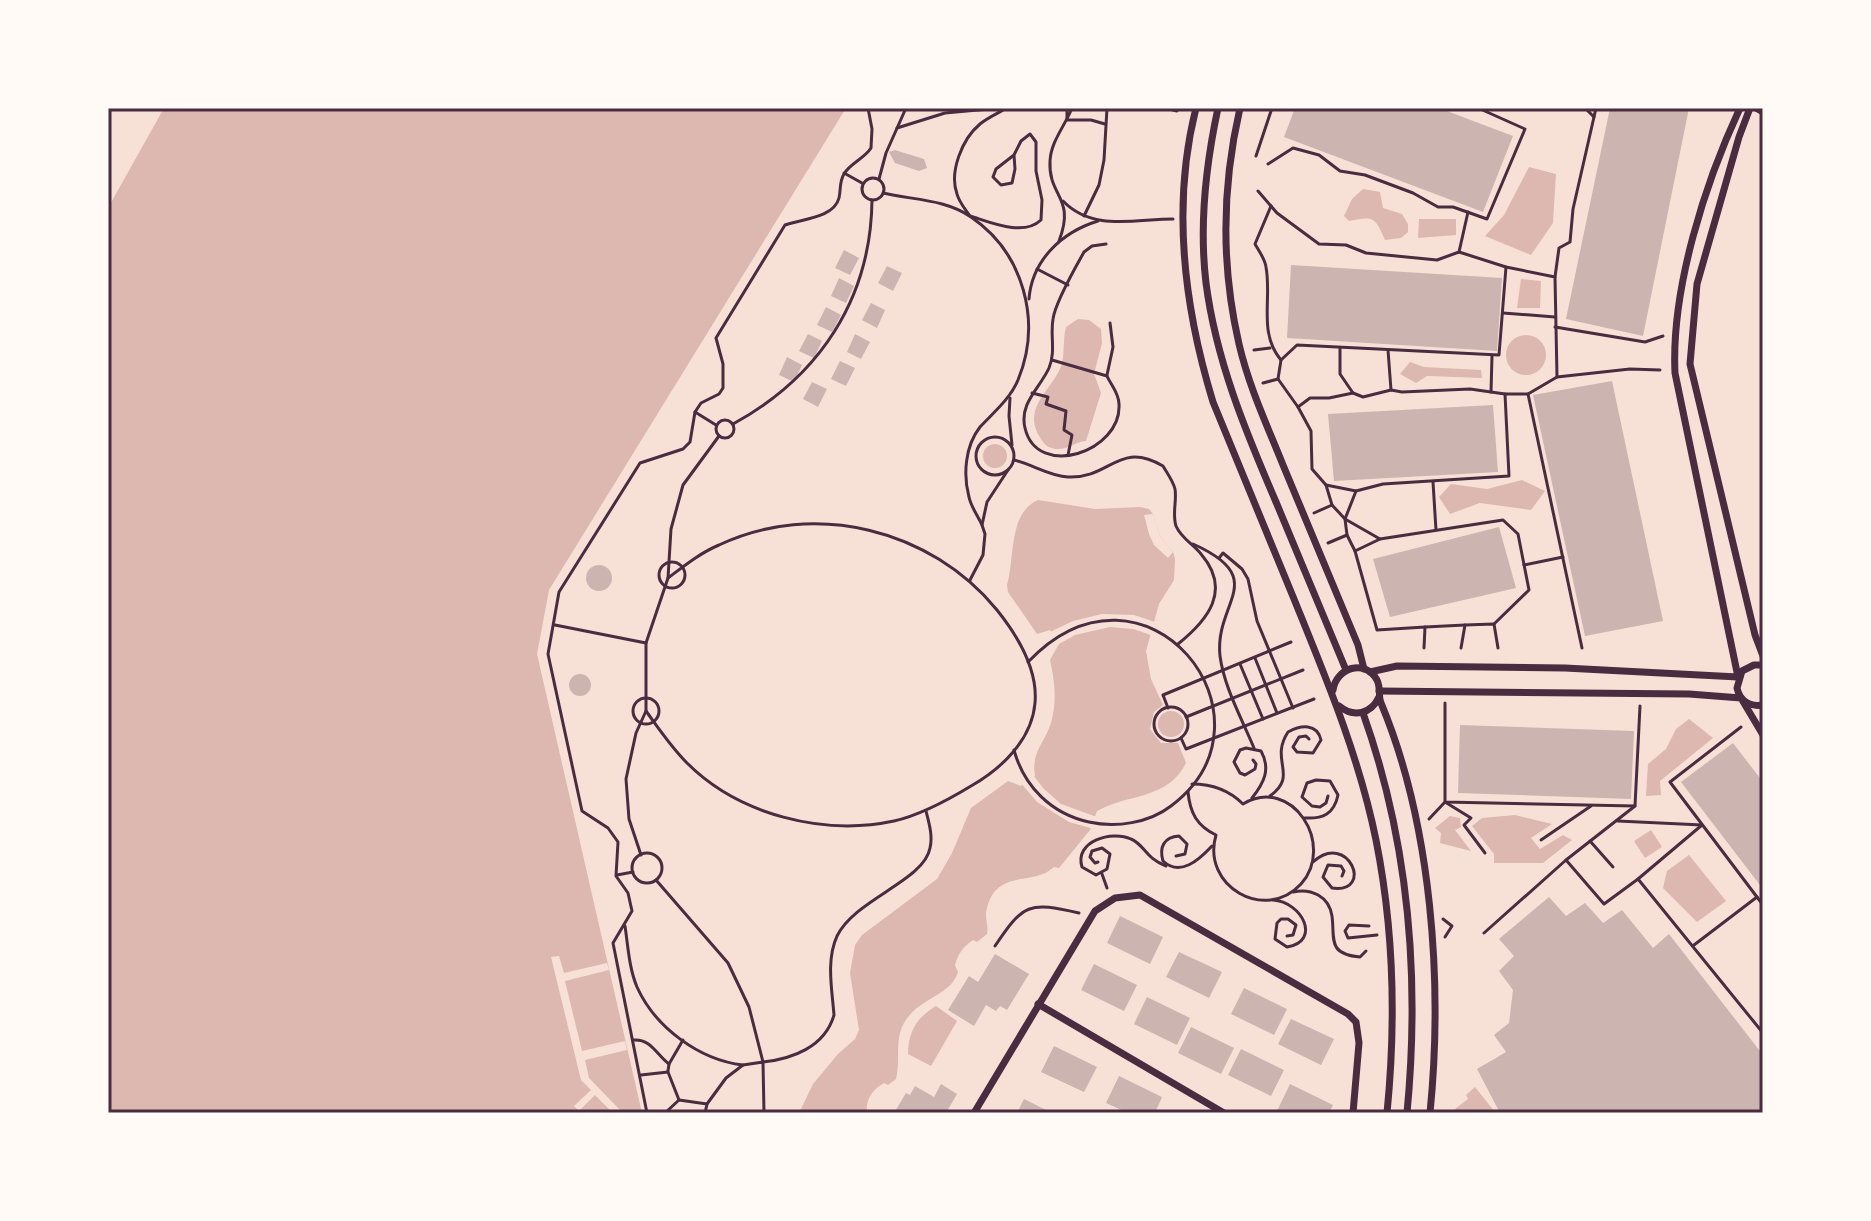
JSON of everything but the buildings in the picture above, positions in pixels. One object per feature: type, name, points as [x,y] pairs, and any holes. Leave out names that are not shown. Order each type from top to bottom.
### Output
[{"type":"street","points":[[1196,108],[1184,183],[1183,224],[1189,306],[1213,402],[1338,705],[1376,841],[1393,999],[1387,1113]]},
{"type":"street","points":[[1218,108],[1206,187],[1204,240],[1206,282],[1220,355],[1239,415],[1346,670]]},
{"type":"street","points":[[1240,108],[1232,144],[1225,207],[1228,281],[1239,343],[1253,394],[1367,670],[1378,684],[1407,784],[1432,927],[1435,1022],[1430,1113]]},
{"type":"street","points":[[1740,108],[1713,168],[1684,281],[1674,349],[1675,373],[1738,677],[1737,688],[1763,735]]},
{"type":"street","points":[[1763,112],[1753,108],[1739,137],[1697,284],[1690,364],[1755,635],[1763,656]]},
{"type":"street","points":[[1738,677],[1747,667],[1763,665]]},
{"type":"street","points":[[1333,692],[1336,679],[1346,670],[1397,666],[1580,669],[1738,677]]},
{"type":"street","points":[[1338,705],[1349,713],[1363,713],[1373,707],[1379,694]]},
{"type":"street","points":[[1379,694],[1689,694],[1741,698],[1753,706],[1763,705]]},
{"type":"street","points":[[1363,713],[1393,819],[1407,910],[1414,1011],[1407,1113]]},
{"type":"street","points":[[974,1113],[1095,911],[1115,898],[1140,895],[1348,1014],[1356,1022],[1359,1043],[1353,1113]]},
{"type":"street","points":[[1038,1004],[1224,1113]]},
{"type":"path","points":[[647,1113],[613,943],[630,917],[631,902],[616,876],[618,842],[608,828],[582,811],[548,654],[559,592],[640,463],[683,449],[690,442],[695,412],[701,403],[719,394],[723,388],[723,364],[716,338],[785,225],[834,208],[839,200],[844,173],[871,148],[872,129],[868,108]]},
{"type":"path","points":[[879,179],[886,153],[906,108]]},
{"type":"path","points":[[897,128],[945,113],[1000,108]]},
{"type":"path","points":[[970,580],[983,555],[985,534],[969,498],[966,470],[970,445],[1017,383],[1026,355],[1030,321],[1028,303],[1019,277],[1001,245],[970,216],[956,193],[954,181],[959,157],[971,134],[979,125],[1007,108]]},
{"type":"path","points":[[1059,241],[1065,224],[1063,201],[1054,184],[1050,163],[1056,139],[1070,108]]},
{"type":"path","points":[[1084,216],[1099,185],[1107,108]]},
{"type":"path","points":[[1165,108],[1177,111]]},
{"type":"path","points":[[1256,156],[1272,108]]},
{"type":"path","points":[[1268,164],[1293,148],[1306,151],[1319,155],[1340,171],[1365,175],[1413,193],[1438,207],[1453,207],[1487,219],[1525,129],[1478,108]]},
{"type":"path","points":[[1493,114],[1496,108]]},
{"type":"path","points":[[1585,108],[1594,117]]},
{"type":"path","points":[[1557,377],[1555,277],[1559,248],[1570,242],[1573,209],[1596,108]]},
{"type":"path","points":[[1067,120],[1091,120],[1105,124]]},
{"type":"path","points":[[883,193],[934,202],[970,216],[1015,227],[1037,225],[1041,220],[1042,200],[1034,137],[1030,134],[1025,136],[1014,155],[993,172],[996,182],[1001,185],[1012,183],[1014,155]]},
{"type":"path","points":[[844,173],[863,183]]},
{"type":"path","points":[[872,178],[879,179],[884,185],[883,193],[872,200],[863,194],[863,183],[872,178]]},
{"type":"path","points":[[1258,191],[1271,206],[1319,244],[1346,245],[1366,253],[1437,260],[1459,252],[1506,267],[1555,277]]},
{"type":"path","points":[[733,424],[790,386],[809,367],[835,331],[857,287],[870,233],[872,200]]},
{"type":"path","points":[[1063,201],[1084,216],[1098,221]]},
{"type":"path","points":[[1271,206],[1255,244],[1266,265],[1270,348],[1281,360]]},
{"type":"path","points":[[1459,252],[1468,212]]},
{"type":"path","points":[[1028,303],[1037,269],[1059,241],[1075,229],[1098,221],[1175,219]]},
{"type":"path","points":[[1106,244],[1087,248],[1053,319],[1052,360],[1024,413],[1027,436],[1038,450],[1046,453],[1090,450],[1098,445],[1116,418],[1118,396],[1107,376],[1113,347],[1110,323]]},
{"type":"path","points":[[1380,539],[1345,519],[1332,505],[1326,485],[1312,469],[1311,431],[1278,379],[1281,360],[1297,345],[1499,355],[1506,267]]},
{"type":"path","points":[[1037,269],[1068,285]]},
{"type":"path","points":[[1502,313],[1555,317]]},
{"type":"path","points":[[1555,327],[1645,342],[1663,336]]},
{"type":"path","points":[[1340,347],[1340,374],[1353,393]]},
{"type":"path","points":[[1246,352],[1270,348]]},
{"type":"path","points":[[1388,350],[1391,390]]},
{"type":"path","points":[[1491,392],[1493,354]]},
{"type":"path","points":[[1052,360],[1107,376]]},
{"type":"path","points":[[1298,407],[1310,398],[1353,393],[1363,397],[1391,390],[1470,389],[1528,394],[1557,377],[1630,369],[1660,370]]},
{"type":"path","points":[[1256,384],[1278,379]]},
{"type":"path","points":[[982,525],[987,502],[1014,460],[1010,394]]},
{"type":"path","points":[[1034,394],[1048,397],[1046,404],[1066,411],[1064,430],[1072,435],[1068,452]]},
{"type":"path","points":[[1326,485],[1356,491],[1383,484],[1509,476],[1505,394]]},
{"type":"path","points":[[1528,394],[1582,648]]},
{"type":"path","points":[[695,412],[716,425],[719,436]]},
{"type":"path","points":[[716,425],[722,419],[733,424]]},
{"type":"path","points":[[719,436],[731,436],[733,424]]},
{"type":"path","points":[[641,855],[629,819],[626,779],[629,757],[646,711],[646,643],[668,578],[671,529],[683,485],[719,436]]},
{"type":"path","points":[[1008,470],[996,475],[984,471],[977,461],[978,448],[986,439],[998,437],[1012,447]]},
{"type":"path","points":[[970,445],[978,448]]},
{"type":"path","points":[[1014,460],[1068,477],[1093,474],[1122,458],[1137,456],[1163,466],[1175,490],[1174,517],[1177,528],[1200,551],[1214,579],[1214,598],[1206,618],[1178,644]]},
{"type":"path","points":[[1433,481],[1436,530]]},
{"type":"path","points":[[1355,551],[1380,539],[1503,520],[1518,534],[1529,590],[1494,624],[1377,630],[1355,551],[1347,535],[1345,519],[1356,491]]},
{"type":"path","points":[[1310,515],[1332,505]]},
{"type":"path","points":[[646,711],[666,740],[700,774],[738,800],[772,814],[804,822],[864,825],[896,821],[926,810],[979,781],[1014,750],[1028,730],[1035,705],[1036,693],[1028,662],[1005,621],[970,580],[946,562],[897,538],[843,525],[814,523],[747,534],[718,545],[668,578]]},
{"type":"path","points":[[1323,545],[1347,535]]},
{"type":"path","points":[[1190,542],[1219,558],[1231,572],[1235,591],[1219,633],[1223,671],[1254,748]]},
{"type":"path","points":[[1219,558],[1223,553],[1233,560],[1248,579],[1257,621],[1293,708]]},
{"type":"path","points":[[1524,565],[1563,557]]},
{"type":"path","points":[[669,562],[682,567],[684,576],[681,583],[674,587],[665,586],[660,580],[659,571],[669,562]]},
{"type":"path","points":[[1014,750],[1023,774],[1036,792],[1064,813],[1084,821],[1123,824],[1153,817],[1188,790],[1207,758],[1212,739],[1213,707],[1205,679],[1194,661],[1165,635],[1127,622],[1096,621],[1069,630],[1045,645],[1028,662]]},
{"type":"path","points":[[553,624],[646,643]]},
{"type":"path","points":[[1494,624],[1498,648]]},
{"type":"path","points":[[1461,648],[1465,625]]},
{"type":"path","points":[[1424,648],[1425,627]]},
{"type":"path","points":[[1168,708],[1163,695],[1291,642]]},
{"type":"path","points":[[1255,658],[1277,713]]},
{"type":"path","points":[[1240,664],[1263,719]]},
{"type":"path","points":[[1186,717],[1303,670]]},
{"type":"path","points":[[646,698],[654,701],[658,716],[653,721],[641,723],[634,716],[638,701],[646,698]]},
{"type":"path","points":[[1181,738],[1186,749],[1314,699]]},
{"type":"path","points":[[1421,828],[1445,802],[1445,701]]},
{"type":"path","points":[[1484,933],[1566,860],[1635,806],[1640,705]]},
{"type":"path","points":[[1168,708],[1180,710],[1186,717],[1187,729],[1181,738],[1164,740],[1156,732],[1156,716],[1168,708]]},
{"type":"path","points":[[1268,797],[1282,783],[1284,775],[1280,748],[1288,732],[1305,726],[1320,733],[1321,740],[1313,753],[1297,752],[1293,747],[1299,737],[1309,739]]},
{"type":"path","points":[[1741,727],[1670,782],[1763,905]]},
{"type":"path","points":[[1250,800],[1263,782],[1266,761],[1261,751],[1254,748],[1240,750],[1234,762],[1240,773],[1251,773],[1256,764],[1253,760]]},
{"type":"path","points":[[1305,818],[1329,814],[1338,795],[1330,781],[1307,783],[1302,797],[1305,802],[1320,807],[1326,803],[1328,796]]},
{"type":"path","points":[[1192,784],[1225,790],[1243,804],[1268,797],[1295,807],[1305,818],[1314,844],[1313,863]]},
{"type":"path","points":[[1188,790],[1192,812],[1198,823],[1216,835],[1213,845],[1215,866],[1225,883],[1242,895],[1290,904],[1302,917],[1305,934],[1295,946],[1287,947],[1275,939],[1277,923],[1288,919],[1296,925],[1293,935],[1287,936]]},
{"type":"path","points":[[1445,802],[1635,806]]},
{"type":"path","points":[[1445,802],[1471,818],[1464,825],[1485,853]]},
{"type":"path","points":[[1541,840],[1593,805]]},
{"type":"path","points":[[625,925],[637,986],[656,1017],[683,1040],[715,1059],[743,1065],[800,1053],[831,1025],[834,1015],[831,955],[836,937],[847,919],[922,865],[930,850],[931,832],[926,810]]},
{"type":"path","points":[[1617,820],[1702,825]]},
{"type":"path","points":[[1566,860],[1604,904],[1702,825]]},
{"type":"path","points":[[1166,866],[1161,856],[1163,843],[1179,836],[1188,849],[1185,854],[1176,856]]},
{"type":"path","points":[[1102,874],[1087,872],[1082,867],[1080,856],[1086,845],[1107,838],[1131,839],[1152,860],[1179,868],[1196,862],[1213,845]]},
{"type":"path","points":[[1590,841],[1613,867]]},
{"type":"path","points":[[1098,862],[1095,863],[1090,857],[1092,851],[1102,848],[1110,854],[1111,860],[1102,874]]},
{"type":"path","points":[[1287,894],[1304,880],[1313,863],[1324,854],[1331,852],[1350,860],[1355,868],[1350,884],[1341,889],[1332,888],[1323,877],[1328,865],[1341,866],[1344,871],[1342,876]]},
{"type":"path","points":[[641,855],[651,855],[659,860],[662,869],[656,880],[642,882],[633,872],[634,862],[641,855]]},
{"type":"path","points":[[616,876],[633,872]]},
{"type":"path","points":[[1102,874],[1107,888]]},
{"type":"path","points":[[1638,879],[1762,1030]]},
{"type":"path","points":[[656,880],[728,963],[749,1007],[763,1062],[764,1113]]},
{"type":"path","points":[[1270,900],[1299,891],[1317,893],[1330,908],[1331,935],[1338,949],[1352,957],[1360,957],[1366,951]]},
{"type":"path","points":[[1694,945],[1757,897]]},
{"type":"path","points":[[995,946],[1013,919],[1026,910],[1052,906],[1079,913]]},
{"type":"path","points":[[1438,937],[1446,937],[1452,926],[1442,919]]},
{"type":"path","points":[[1360,937],[1348,938],[1345,931],[1349,925],[1369,926]]},
{"type":"path","points":[[634,1040],[648,1042],[669,1064]]},
{"type":"path","points":[[679,1100],[668,1072],[669,1064],[683,1040]]},
{"type":"path","points":[[705,1113],[707,1104],[726,1078],[743,1065]]},
{"type":"path","points":[[641,1075],[668,1072]]},
{"type":"path","points":[[679,1100],[707,1104]]},
{"type":"path","points":[[665,1113],[679,1100]]},
{"type":"shaded area","points":[[164,108],[846,108],[549,590],[537,654],[642,1113],[108,1113],[108,208]]},
{"type":"shaded area","points":[[1529,167],[1556,174],[1553,223],[1531,255],[1485,236],[1504,215]]},
{"type":"shaded area","points":[[1363,189],[1380,192],[1383,208],[1402,214],[1408,224],[1408,232],[1401,238],[1385,240],[1373,220],[1349,221],[1344,216],[1352,199]]},
{"type":"shaded area","points":[[1419,219],[1456,219],[1456,235],[1418,238]]},
{"type":"shaded area","points":[[1521,279],[1541,281],[1540,308],[1517,308]]},
{"type":"shaded area","points":[[1078,319],[1089,320],[1101,329],[1102,343],[1094,374],[1101,393],[1086,441],[1053,449],[1044,443],[1036,429],[1035,411],[1061,366],[1066,327]]},
{"type":"shaded area","points":[[1526,335],[1540,341],[1546,355],[1540,369],[1526,375],[1512,369],[1506,355],[1512,341]]},
{"type":"shaded area","points":[[1410,362],[1424,367],[1481,370],[1482,378],[1427,376],[1416,383],[1400,374]]},
{"type":"shaded area","points":[[990,444],[1000,444],[1007,451],[1007,461],[1000,468],[990,468],[983,461],[983,451]]},
{"type":"shaded area","points":[[1522,480],[1545,491],[1531,510],[1480,503],[1450,514],[1439,497],[1451,484],[1487,489]]},
{"type":"shaded area","points":[[1038,500],[1095,509],[1140,507],[1149,509],[1153,514],[1160,536],[1175,559],[1174,580],[1159,604],[1146,651],[1151,679],[1163,705],[1154,712],[1150,729],[1161,743],[1178,743],[1186,763],[1169,784],[1158,790],[1097,811],[1090,830],[1059,868],[1054,867],[1046,873],[1016,880],[999,888],[987,908],[987,934],[977,942],[973,940],[966,945],[955,965],[958,972],[954,980],[918,1007],[904,1023],[899,1037],[896,1079],[888,1085],[884,1083],[873,1092],[867,1104],[867,1113],[799,1113],[813,1084],[855,1039],[859,1030],[850,973],[855,945],[862,935],[937,879],[971,808],[1008,781],[1021,786],[1035,776],[1036,754],[1053,715],[1055,692],[1050,660],[1059,644],[1050,630],[1037,634],[1008,592],[1007,585],[1017,525],[1028,506]]},
{"type":"shaded area","points":[[1171,711],[1180,715],[1184,724],[1180,733],[1171,737],[1162,733],[1158,724],[1162,715]]},
{"type":"shaded area","points":[[1689,719],[1713,738],[1660,781],[1661,795],[1646,796],[1648,764],[1666,749],[1676,729]]},
{"type":"shaded area","points":[[1515,815],[1552,824],[1531,838],[1540,849],[1563,835],[1572,840],[1543,863],[1494,863],[1494,854],[1472,826],[1482,818]]},
{"type":"shaded area","points":[[1450,816],[1460,818],[1461,827],[1455,830],[1471,851],[1440,843],[1441,833],[1435,828]]},
{"type":"shaded area","points":[[1651,830],[1662,847],[1645,858],[1634,841]]},
{"type":"shaded area","points":[[1689,855],[1726,901],[1697,922],[1663,888],[1667,871]]},
{"type":"shaded area","points":[[936,1006],[957,1021],[931,1066],[908,1054],[908,1046],[915,1026]]},
{"type":"shaded area","points":[[1475,1087],[1495,1113],[1458,1113],[1455,1109],[1468,1099],[1466,1095]]},
{"type":"pier","points":[[1153,514],[1160,536],[1173,552],[1168,558],[1154,545],[1149,534],[1144,515]]},
{"type":"pier","points":[[1102,614],[1134,615],[1158,623],[1154,636],[1133,629],[1110,627],[1075,635],[1052,648],[1054,644],[1047,635],[1052,631],[1073,621]]},
{"type":"pier","points":[[1030,771],[1061,804],[1097,817],[1094,829],[1069,822],[1037,802],[1020,782],[1031,774]]},
{"type":"pier","points":[[559,956],[564,973],[607,963],[609,970],[565,981],[582,1051],[625,1041],[627,1050],[585,1060],[589,1078],[623,1113],[613,1113],[595,1095],[579,1111],[574,1106],[591,1090],[581,1080],[551,957]]}]
